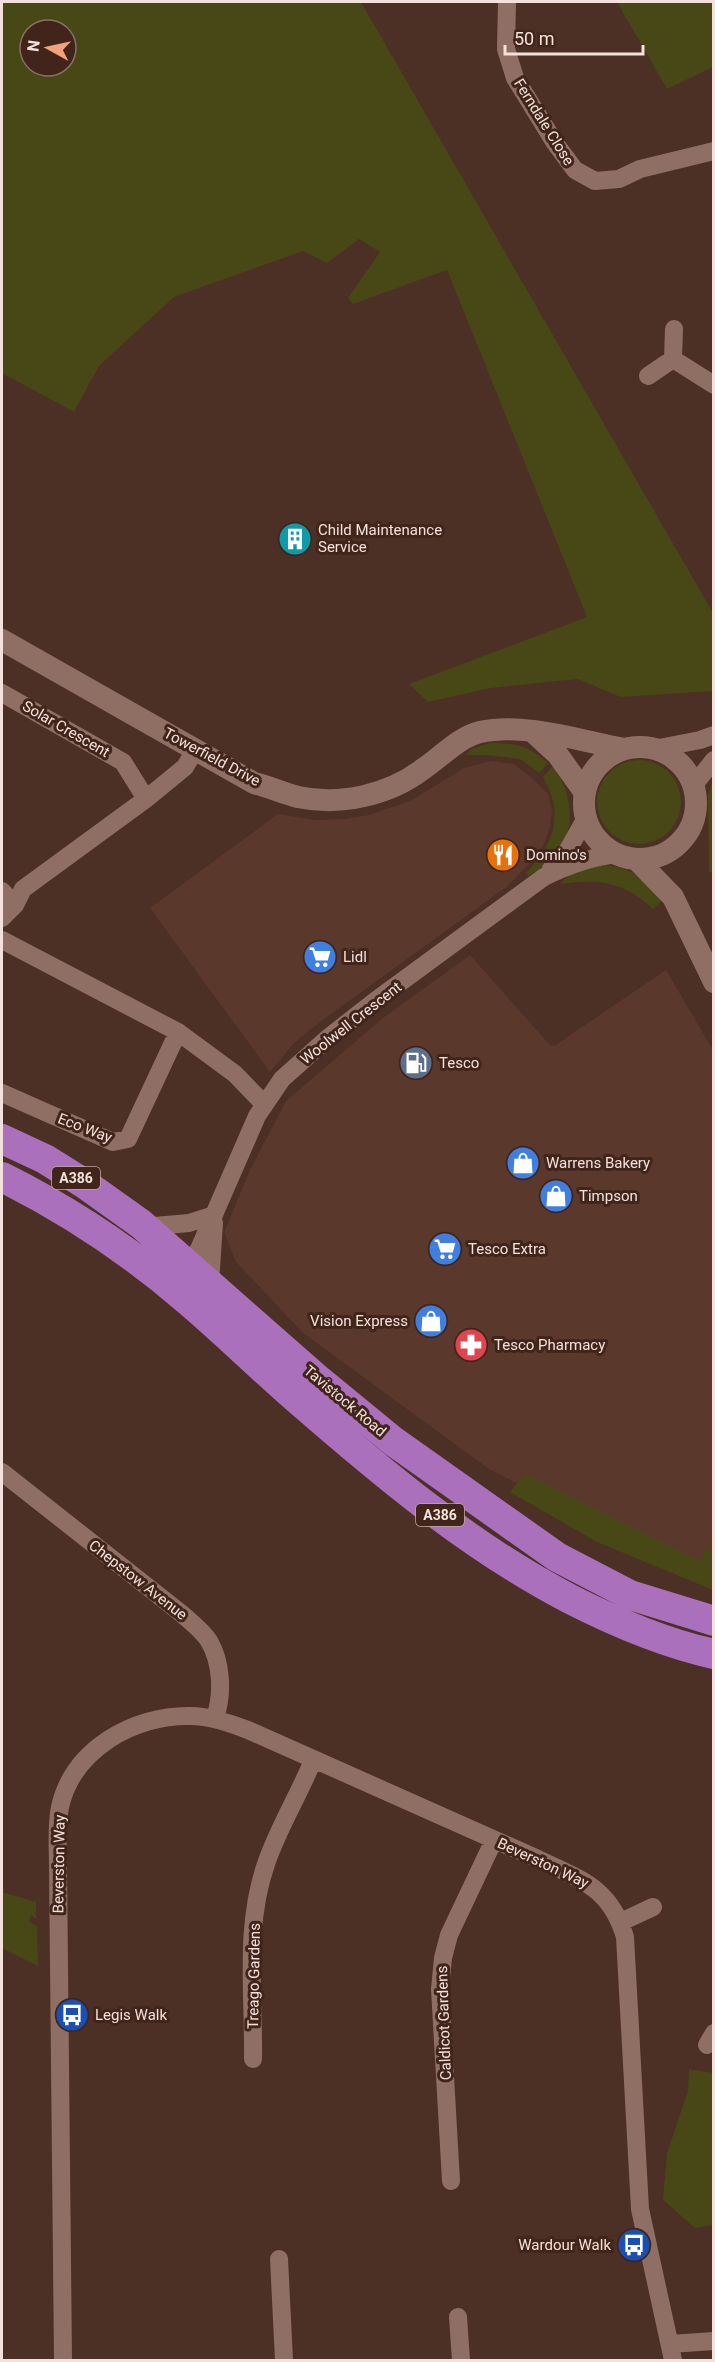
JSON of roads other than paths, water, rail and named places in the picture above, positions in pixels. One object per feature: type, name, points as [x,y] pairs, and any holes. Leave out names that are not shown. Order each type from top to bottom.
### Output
[{"type":"highway","name":"Tavistock Road","points":[[2,1139],[45,1159],[85,1184],[144,1227],[393,1442],[556,1557],[630,1595],[714,1622]]},
{"type":"highway","name":"Tavistock Road","points":[[2,1177],[36,1194],[91,1227],[186,1298],[323,1421],[463,1533],[534,1580],[602,1615],[665,1640],[714,1654]]},
{"type":"street","name":"Ferndale Close","points":[[507,2],[506,49],[515,78],[555,143],[575,170],[595,181],[620,179],[639,169],[714,151]]},
{"type":"street","points":[[673,359],[674,329]]},
{"type":"street","points":[[648,376],[673,359]]},
{"type":"street","points":[[673,359],[714,385]]},
{"type":"street","name":"Towerfield Drive","points":[[2,640],[254,783],[298,797],[329,800],[366,795],[390,788],[415,776],[458,742],[478,733],[498,730],[533,732],[624,749]]},
{"type":"street","name":"Solar Crescent","points":[[2,693],[123,762],[146,799]]},
{"type":"street","points":[[533,732],[558,755],[585,793]]},
{"type":"street","points":[[654,749],[714,735]]},
{"type":"street","points":[[626,856],[660,855],[681,841],[693,820],[696,803],[688,773],[668,754],[654,749],[639,747],[624,749],[598,765],[585,793],[586,819],[600,842],[626,856],[673,897],[710,972]]},
{"type":"street","points":[[2,918],[15,905],[23,889],[146,799],[185,767],[195,750]]},
{"type":"street","points":[[693,786],[714,760]]},
{"type":"street","name":"Woolwell Crescent","points":[[200,1275],[213,1265],[214,1215],[264,1104],[282,1079],[329,1037],[544,877],[565,855],[586,819]]},
{"type":"street","name":"Woolwell Crescent","points":[[544,877],[570,864],[595,856],[626,856]]},
{"type":"street","points":[[2,891],[15,905]]},
{"type":"street","points":[[2,940],[178,1032],[235,1074],[264,1104]]},
{"type":"street","name":"Eco Way","points":[[2,1093],[113,1142],[128,1139],[178,1032]]},
{"type":"street","points":[[144,1227],[189,1223],[214,1215]]},
{"type":"street","points":[[159,1278],[200,1275],[214,1215]]},
{"type":"street","name":"Chepstow Avenue","points":[[2,1472],[182,1614],[208,1640],[217,1661],[220,1683],[219,1707],[215,1718]]},
{"type":"street","name":"Beverston Way","points":[[63,2361],[58,1878],[60,1807],[78,1769],[96,1749],[132,1726],[171,1716],[215,1718],[248,1730],[538,1859],[594,1887],[606,1898],[621,1922],[625,1937],[640,2210],[672,2352],[714,2341]]},
{"type":"street","name":"Treago Gardens","points":[[253,2059],[251,1958],[256,1902],[266,1863],[312,1760]]},
{"type":"street","name":"Caldicot Gardens","points":[[451,2181],[440,1989],[442,1958],[453,1926],[494,1840]]},
{"type":"street","points":[[621,1922],[653,1907]]},
{"type":"street","points":[[279,2259],[284,2361]]},
{"type":"street","points":[[458,2317],[461,2361]]},
{"type":"place","name":"Child Maintenance Service","points":[[295,539]]},
{"type":"place","name":"Domino's","points":[[503,855]]},
{"type":"place","name":"Lidl","points":[[320,957]]},
{"type":"place","name":"Tesco","points":[[416,1063]]},
{"type":"place","name":"Warrens Bakery","points":[[523,1163]]},
{"type":"place","name":"Timpson","points":[[556,1196]]},
{"type":"place","name":"Tesco Extra","points":[[445,1249]]},
{"type":"place","name":"Vision Express","points":[[431,1321]]},
{"type":"place","name":"Tesco Pharmacy","points":[[471,1345]]},
{"type":"place","name":"Legis Walk","points":[[72,2015]]},
{"type":"place","name":"Wardour Walk","points":[[634,2245]]}]
